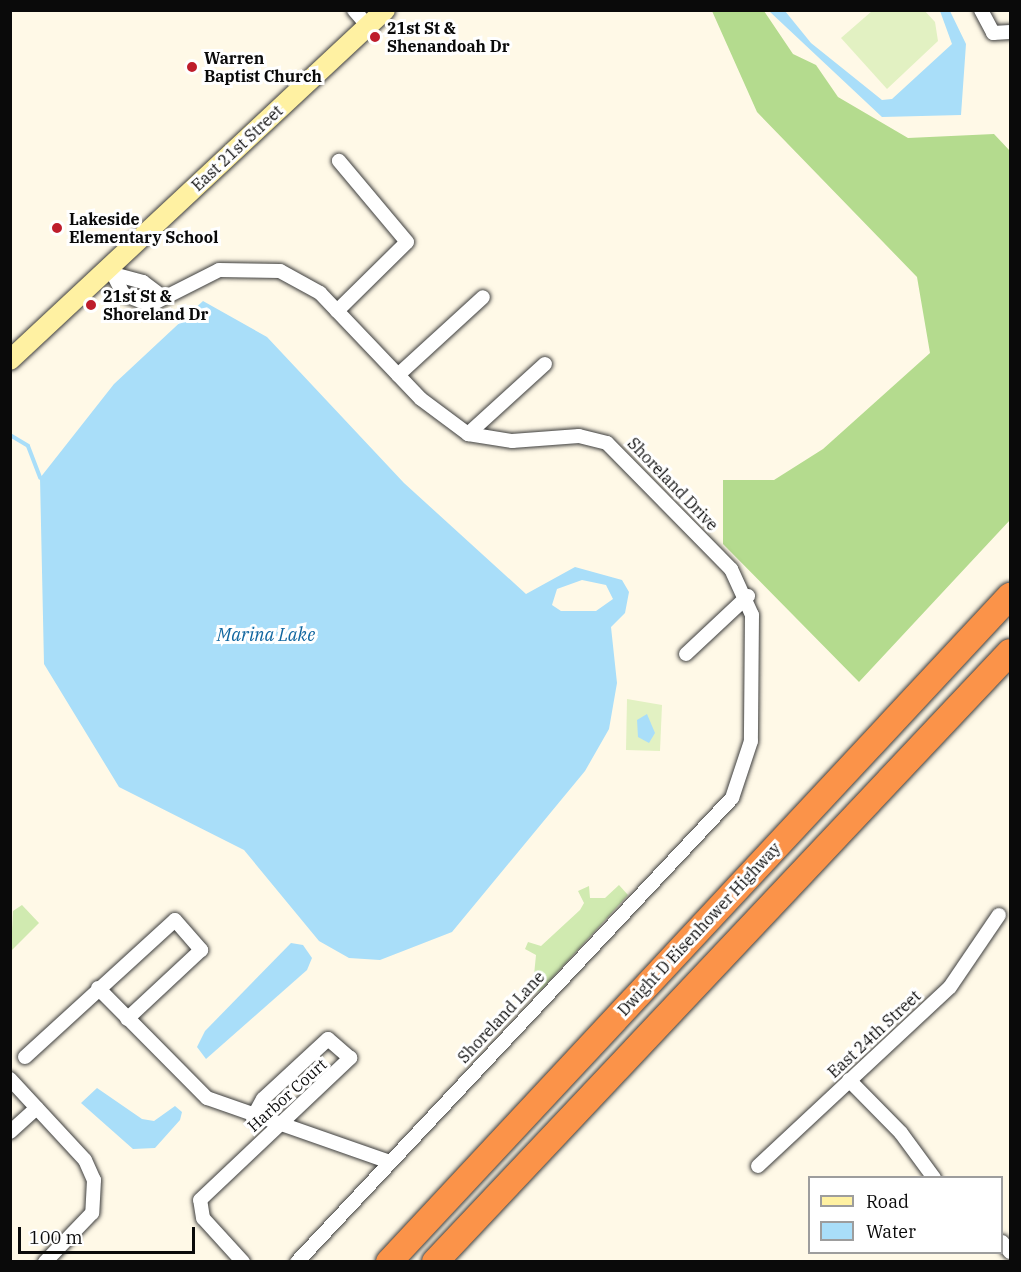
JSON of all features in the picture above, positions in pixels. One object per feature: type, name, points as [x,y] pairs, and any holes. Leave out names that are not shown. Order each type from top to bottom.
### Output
[{"type":"highway","name":"Dwight D Eisenhower Highway","points":[[389,1262],[1011,596]]},
{"type":"highway","points":[[435,1262],[1011,652]]},
{"type":"main road","name":"East 21st Street","points":[[10,360],[113,271],[385,10]]},
{"type":"street","points":[[354,10],[368,26]]},
{"type":"street","points":[[981,10],[995,34],[1011,32]]},
{"type":"street","points":[[337,311],[407,242],[339,161]]},
{"type":"street","name":"Shoreland Drive","points":[[113,271],[118,287],[130,299],[150,305],[209,272],[259,267],[301,280],[337,311],[429,406],[468,434],[512,441],[579,435],[607,443],[731,569],[747,596],[753,621],[751,741],[732,798]]},
{"type":"street","points":[[113,271],[143,282],[163,297]]},
{"type":"street","points":[[398,375],[483,297]]},
{"type":"street","points":[[468,434],[545,364]]},
{"type":"street","points":[[686,654],[747,596]]},
{"type":"street","name":"Shoreland Lane","points":[[297,1262],[732,798]]},
{"type":"street","name":"East 24th Street","points":[[758,1166],[950,987],[999,915]]},
{"type":"street","points":[[25,1057],[171,921],[200,946],[127,1019]]},
{"type":"street","points":[[98,988],[199,1092],[254,1118],[390,1161]]},
{"type":"street","name":"Harbor Court","points":[[243,1262],[203,1218],[200,1206],[204,1195],[350,1060],[333,1039],[262,1099],[254,1118]]},
{"type":"street","points":[[10,1079],[85,1160],[95,1185],[86,1222],[45,1262]]},
{"type":"street","points":[[849,1080],[901,1133],[933,1176]]},
{"type":"street","points":[[10,1132],[37,1108]]},
{"type":"green space","points":[[924,10],[935,22],[938,41],[887,89],[841,38],[872,11]]},
{"type":"green space","points":[[712,11],[764,11],[793,54],[816,65],[838,97],[908,138],[994,134],[1010,151],[1010,520],[859,682],[723,544],[723,480],[774,480],[823,449],[930,353],[917,277],[757,112]]},
{"type":"green space","points":[[627,699],[662,705],[660,751],[626,750]]},
{"type":"green space","points":[[619,885],[628,895],[542,989],[531,995],[522,990],[533,985],[536,955],[525,949],[528,942],[541,946],[580,910],[584,903],[578,891],[589,886],[590,898],[605,898]]},
{"type":"green space","points":[[22,905],[39,923],[11,951],[13,911]]},
{"type":"water","points":[[769,11],[785,11],[811,43],[882,100],[892,99],[952,44],[940,11],[950,11],[966,44],[961,115],[882,117]]},
{"type":"water","name":"Marina Lake","points":[[203,301],[267,337],[404,483],[526,594],[575,567],[622,580],[629,592],[625,613],[611,627],[617,683],[609,729],[585,771],[452,932],[380,960],[349,958],[319,941],[244,850],[119,787],[44,664],[40,478],[114,384]],"holes":[[[582,580],[606,585],[613,599],[596,611],[561,611],[552,605],[557,589]]]},
{"type":"water","points":[[647,714],[655,733],[649,743],[638,737],[637,720]]},
{"type":"water","points":[[291,943],[303,945],[312,958],[307,970],[206,1059],[197,1047],[205,1031]]},
{"type":"water","points":[[97,1088],[142,1119],[154,1121],[175,1106],[182,1112],[180,1120],[155,1148],[133,1149],[81,1103]]},
{"type":"waterway","points":[[10,435],[28,446],[40,478]]},
{"type":"place","name":"21st St & Shenandoah Dr","points":[[375,37]]},
{"type":"place","name":"Warren Baptist Church","points":[[192,67]]},
{"type":"place","name":"Lakeside Elementary School","points":[[57,228]]},
{"type":"place","name":"21st St & Shoreland Dr","points":[[91,305]]}]
